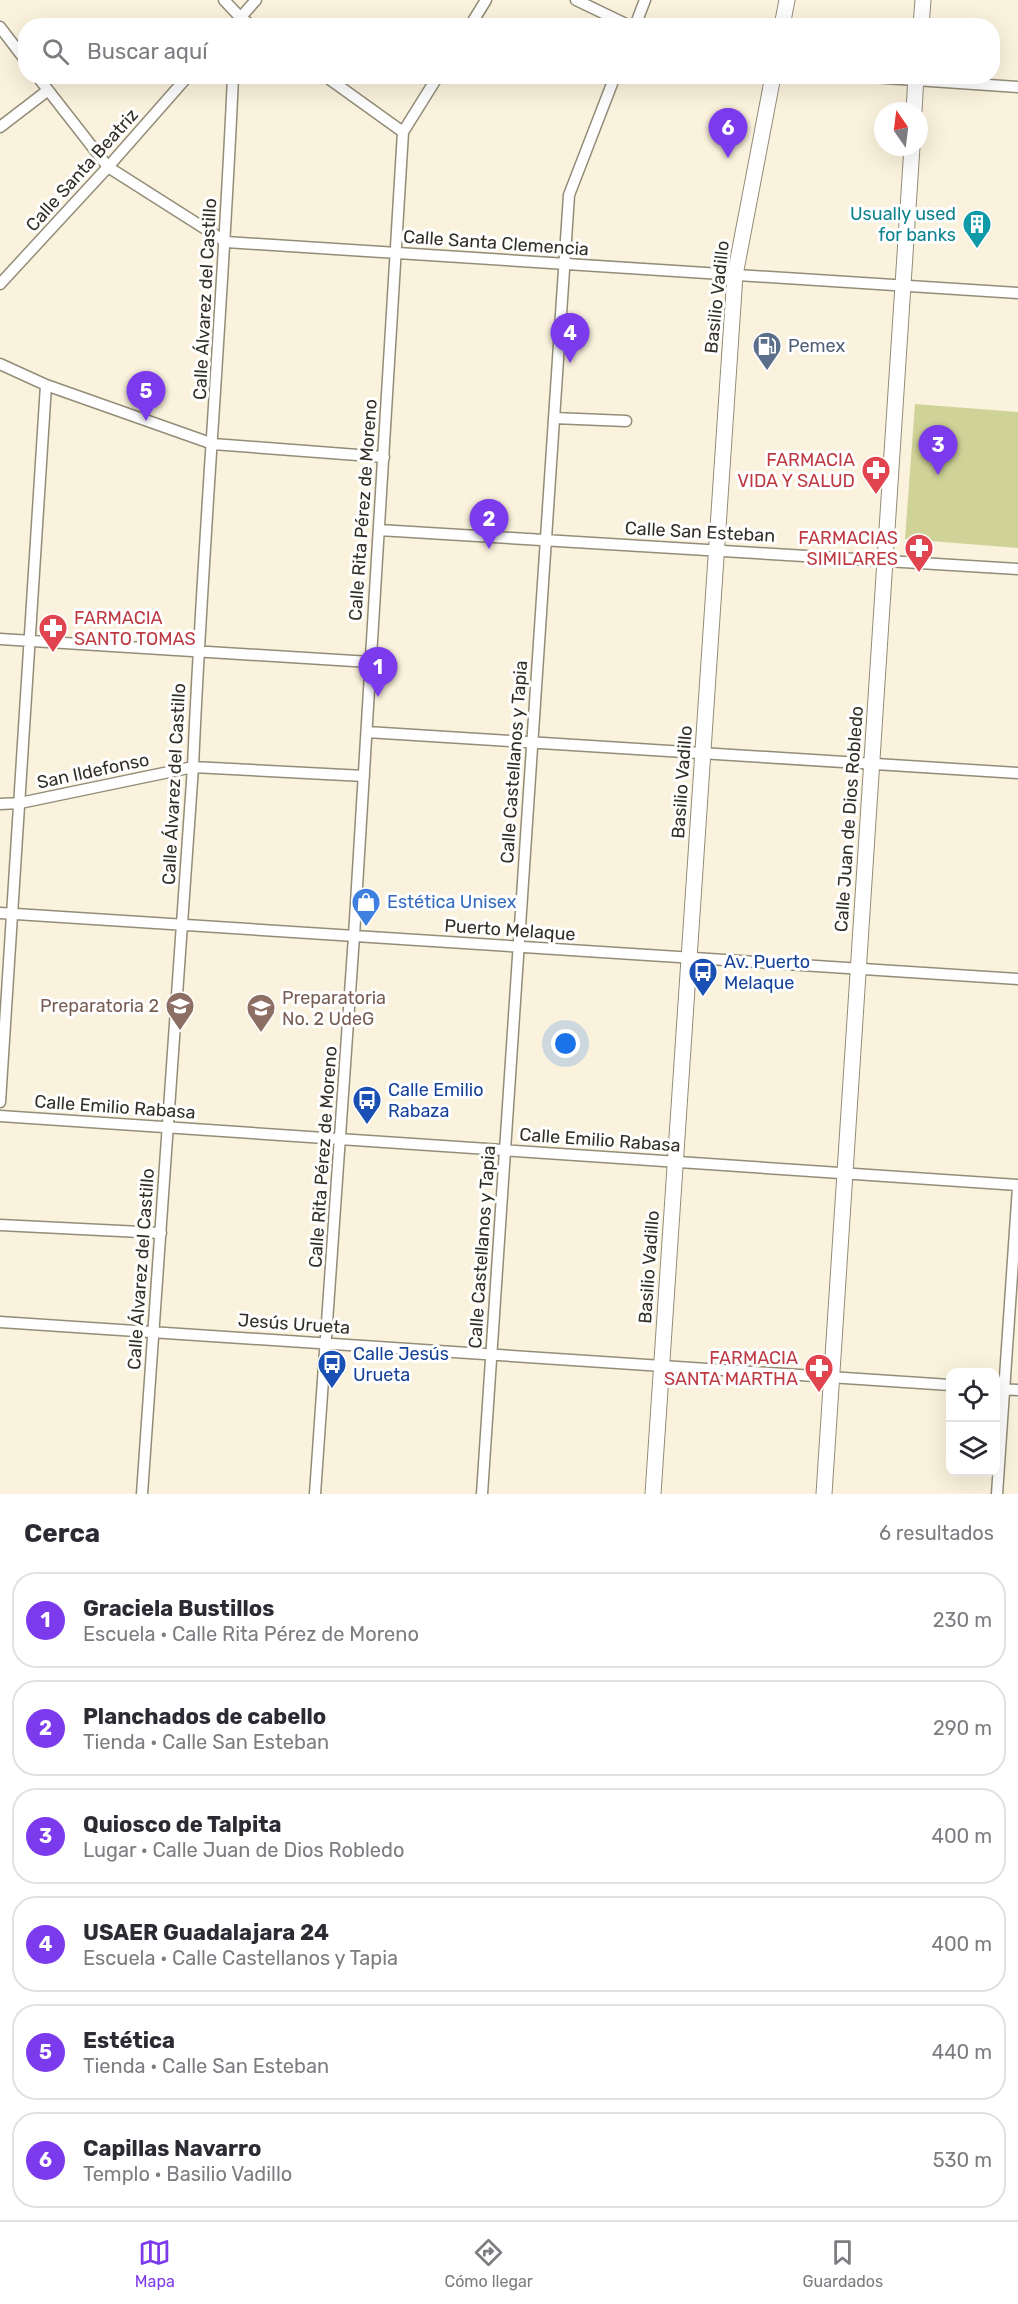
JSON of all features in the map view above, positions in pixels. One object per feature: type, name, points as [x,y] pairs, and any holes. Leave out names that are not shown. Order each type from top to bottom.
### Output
[{"type":"street","points":[[224,0],[233,18]]},
{"type":"street","points":[[240,18],[256,0]]},
{"type":"street","points":[[475,18],[486,0]]},
{"type":"street","points":[[576,0],[613,18]]},
{"type":"street","points":[[638,18],[645,0]]},
{"type":"street","points":[[784,18],[787,0]]},
{"type":"street","points":[[922,18],[923,0]]},
{"type":"street","points":[[0,27],[18,51]]},
{"type":"street","name":"Calle Santa Clemencia","points":[[42,84],[108,167],[226,242],[1018,293]]},
{"type":"street","name":"Calle Santa Beatriz","points":[[0,285],[181,84]]},
{"type":"street","name":"Calle Álvarez del Castillo","points":[[142,1494],[193,767],[198,652],[226,242],[233,84]]},
{"type":"street","points":[[336,84],[403,132]]},
{"type":"street","name":"Calle Rita Pérez de Moreno","points":[[315,1494],[354,936],[403,132],[433,84]]},
{"type":"street","name":"Calle Castellanos y Tapia","points":[[482,1494],[564,264],[571,188],[612,84]]},
{"type":"street","name":"Basilio Vadillo","points":[[654,1494],[735,275],[771,84]]},
{"type":"street","points":[[915,102],[916,84]]},
{"type":"street","points":[[984,84],[1018,87]]},
{"type":"street","points":[[0,128],[47,91]]},
{"type":"street","name":"Calle Juan de Dios Robledo","points":[[824,1494],[911,156]]},
{"type":"street","points":[[0,364],[46,385],[213,444],[384,457]]},
{"type":"street","points":[[0,1102],[2,1029],[20,803],[28,641],[46,385]]},
{"type":"street","points":[[554,418],[626,421]]},
{"type":"street","name":"Calle San Esteban","points":[[379,530],[1018,568]]},
{"type":"street","points":[[0,639],[370,662]]},
{"type":"street","points":[[367,732],[1018,773]]},
{"type":"street","name":"San Ildefonso","points":[[0,804],[20,803],[193,767],[364,776]]},
{"type":"street","name":"Puerto Melaque","points":[[0,913],[1018,979]]},
{"type":"street","name":"Calle Emilio Rabasa","points":[[0,1116],[846,1172],[1018,1186]]},
{"type":"street","points":[[1018,1186],[1000,1389],[1018,1390]]},
{"type":"street","points":[[0,1225],[160,1233]]},
{"type":"street","name":"Jesús Urueta","points":[[0,1322],[662,1365]]},
{"type":"street","points":[[662,1365],[946,1385]]},
{"type":"street","points":[[997,1494],[999,1422]]},
{"type":"green space","points":[[915,404],[1018,412],[1018,548],[905,539]]},
{"type":"place","name":"Capillas Navarro","points":[[728,158]]},
{"type":"place","name":"Usually used for banks","points":[[977,250]]},
{"type":"place","name":"USAER Guadalajara 24","points":[[570,363]]},
{"type":"place","name":"Pemex","points":[[767,372]]},
{"type":"place","name":"Estética","points":[[146,421]]},
{"type":"place","name":"Quiosco de Talpita","points":[[938,475]]},
{"type":"place","name":"FARMACIA VIDA Y SALUD","points":[[876,496]]},
{"type":"place","name":"Planchados de cabello","points":[[489,549]]},
{"type":"place","name":"FARMACIAS SIMILARES","points":[[919,574]]},
{"type":"place","name":"FARMACIA SANTO TOMAS","points":[[53,654]]},
{"type":"place","name":"Graciela Bustillos","points":[[378,697]]},
{"type":"place","name":"Estética Unisex","points":[[366,928]]},
{"type":"place","name":"Av. Puerto Melaque","points":[[703,998]]},
{"type":"place","name":"Preparatoria 2","points":[[180,1032]]},
{"type":"place","name":"Preparatoria No. 2 UdeG","points":[[261,1034]]},
{"type":"place","name":"Calle Emilio Rabaza","points":[[367,1126]]},
{"type":"place","name":"Calle Jesús Urueta","points":[[332,1390]]},
{"type":"place","name":"FARMACIA SANTA MARTHA","points":[[819,1394]]}]
